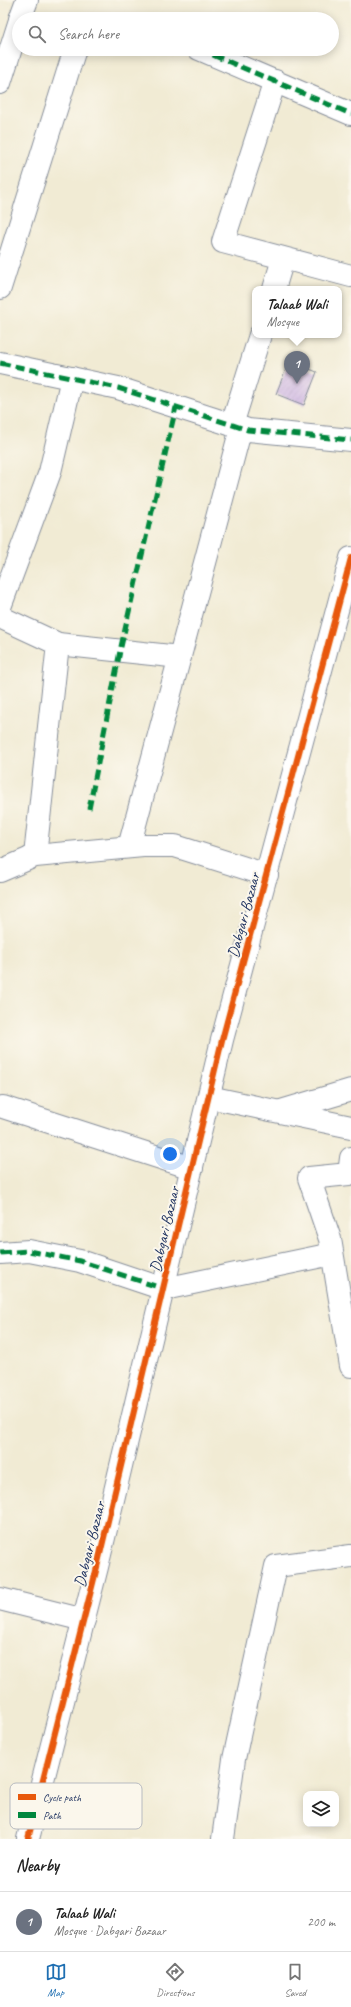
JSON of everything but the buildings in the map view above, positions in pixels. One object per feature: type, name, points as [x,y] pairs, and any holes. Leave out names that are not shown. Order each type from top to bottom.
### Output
[{"type":"street","points":[[0,83],[12,49]]},
{"type":"street","points":[[0,288],[73,56]]},
{"type":"street","points":[[216,56],[351,114]]},
{"type":"street","points":[[275,81],[223,242],[351,276]]},
{"type":"street","points":[[275,286],[283,259]]},
{"type":"street","points":[[129,847],[180,657],[259,338]]},
{"type":"street","points":[[0,362],[118,388],[248,430],[351,440]]},
{"type":"street","points":[[0,608],[50,472],[72,378]]},
{"type":"street","name":"Dabgari Bazaar","points":[[42,1783],[84,1620],[209,1097],[350,566]]},
{"type":"street","points":[[0,617],[58,644],[180,657]]},
{"type":"street","points":[[36,856],[58,644]]},
{"type":"street","points":[[0,870],[36,856],[129,847],[175,846],[267,874]]},
{"type":"street","points":[[280,1112],[351,1090]]},
{"type":"street","points":[[209,1097],[351,1127]]},
{"type":"street","points":[[3,1107],[192,1168]]},
{"type":"street","points":[[351,1158],[349,1174],[309,1178],[330,1239],[351,1366]]},
{"type":"street","points":[[0,1253],[28,1251],[80,1260],[164,1289],[332,1254]]},
{"type":"street","points":[[223,1839],[234,1759],[276,1566],[351,1556]]},
{"type":"street","points":[[0,1599],[84,1620]]},
{"type":"street","name":"Dabgari Bazaar","points":[[28,1839],[31,1829]]},
{"type":"marked path","points":[[215,56],[351,114]]},
{"type":"marked path","points":[[0,363],[118,388],[248,430],[351,440]]},
{"type":"marked path","points":[[89,809],[120,651],[176,407]]},
{"type":"marked path","points":[[0,1253],[29,1251],[80,1261],[164,1289]]},
{"type":"cycle path","points":[[42,1783],[97,1567],[222,1040],[351,558]]},
{"type":"cycle path","points":[[28,1839],[31,1829]]},
{"type":"place","name":"Talaab Wali","points":[[297,384]]}]
